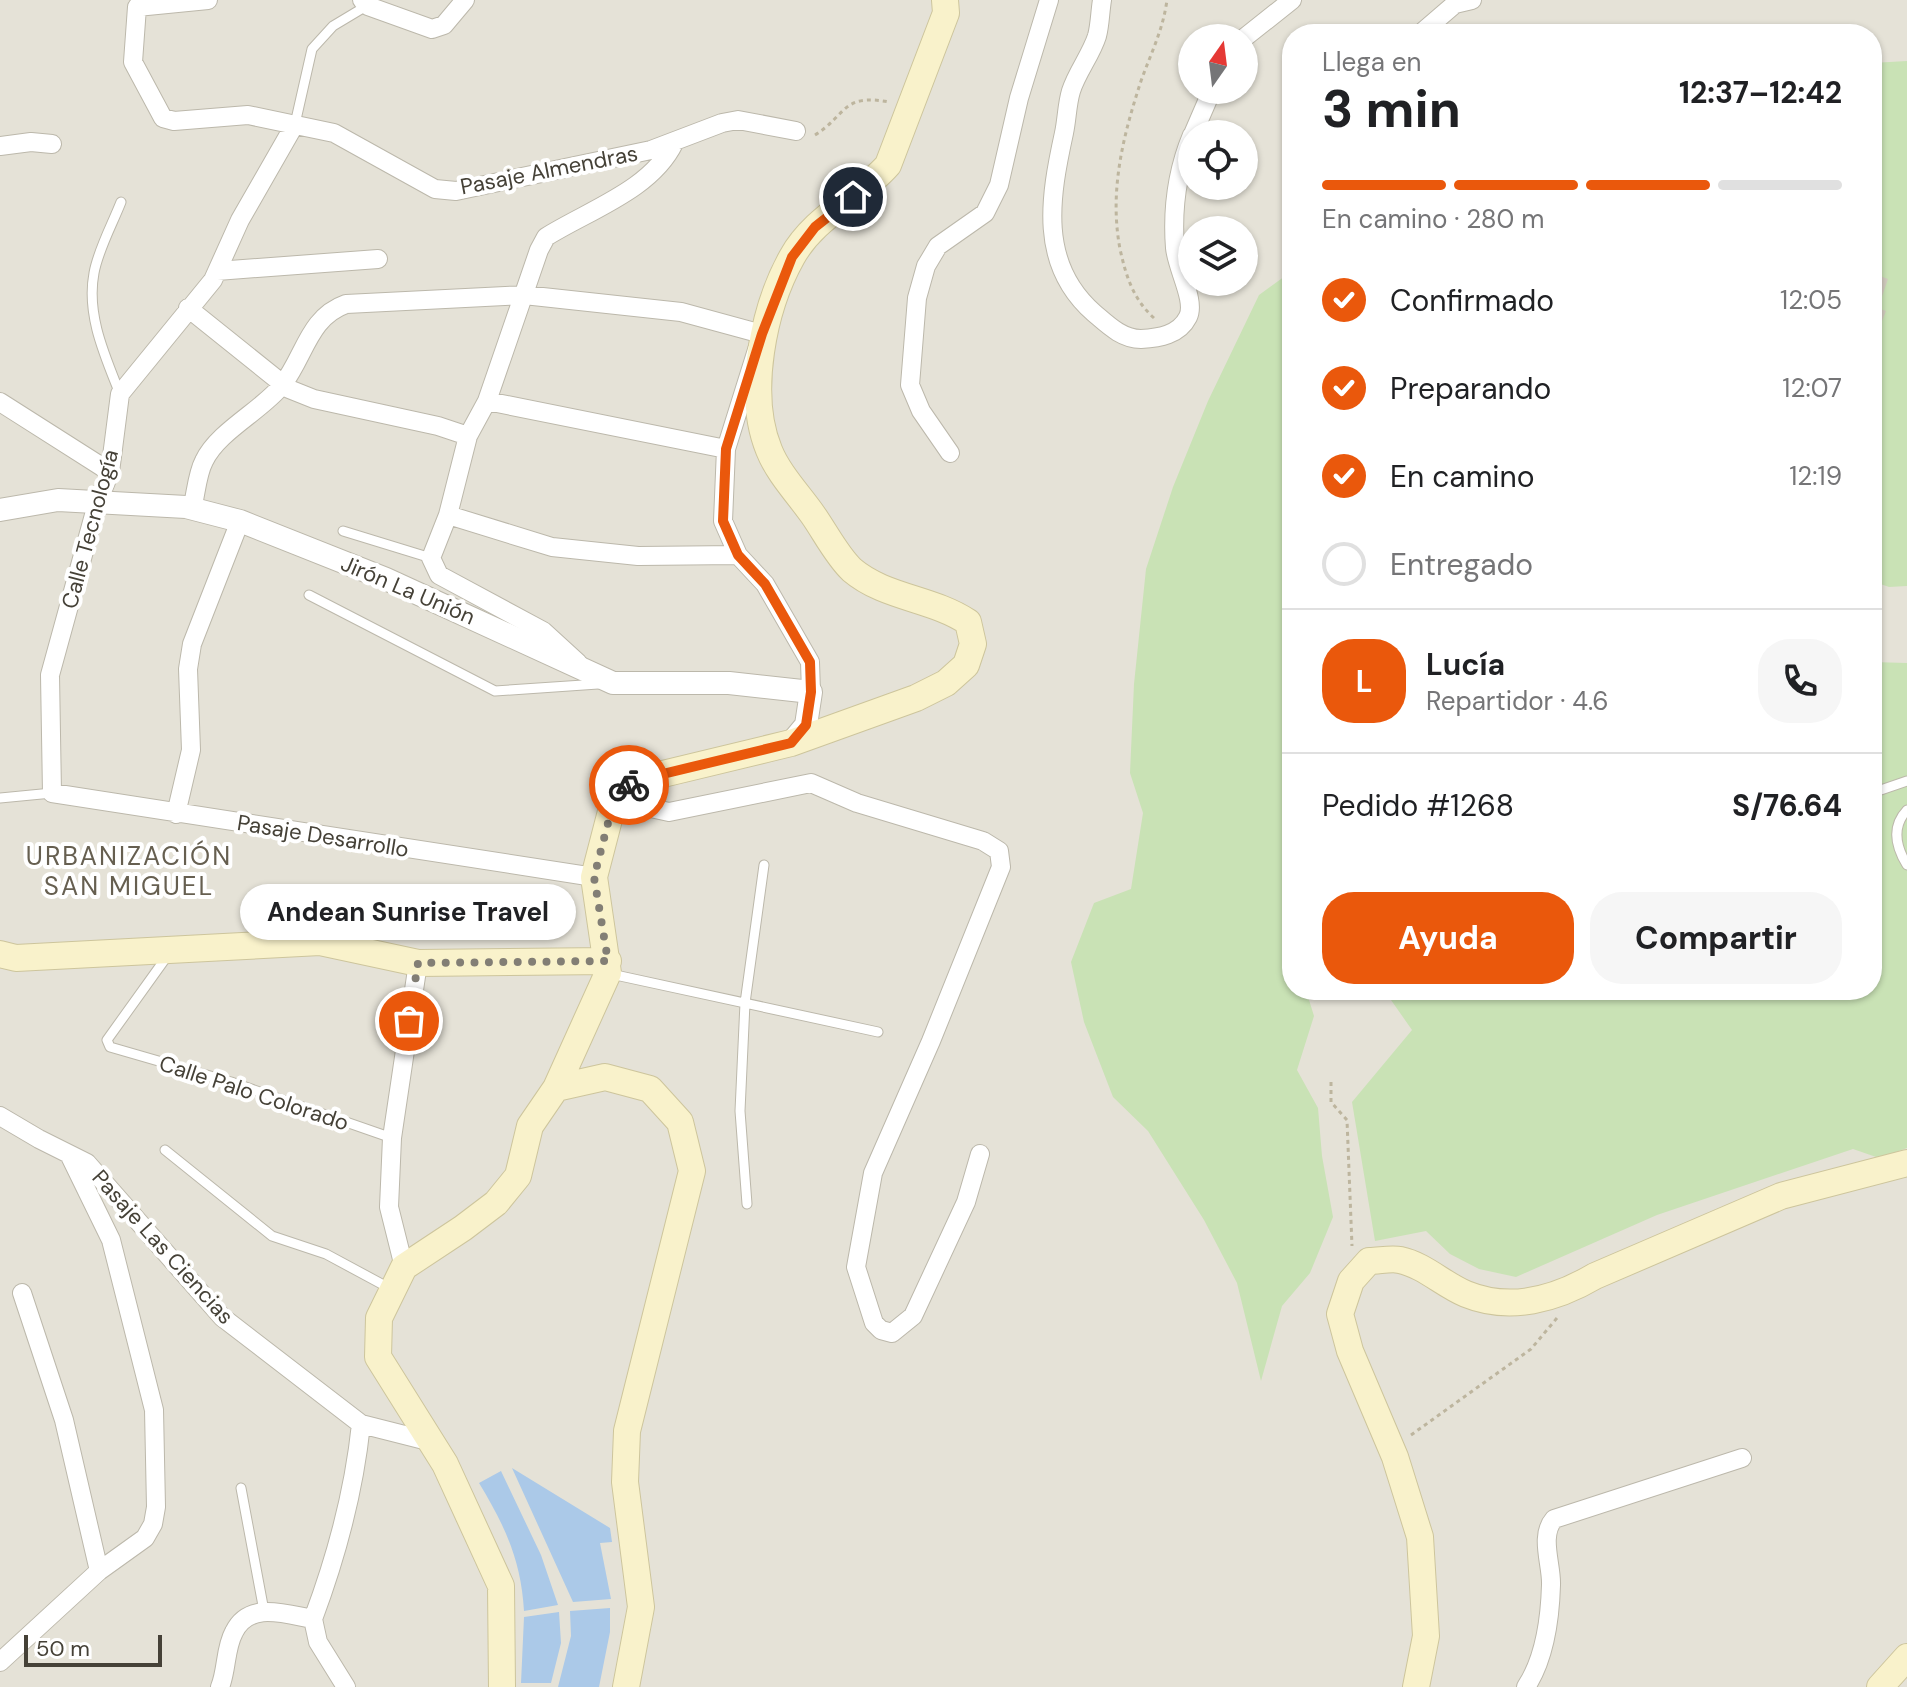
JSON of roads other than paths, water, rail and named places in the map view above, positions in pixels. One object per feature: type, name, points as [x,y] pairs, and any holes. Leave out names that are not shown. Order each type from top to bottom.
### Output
[{"type":"main road","points":[[502,1687],[501,1586],[445,1464],[378,1357],[379,1318],[398,1278],[496,1203],[518,1176],[530,1126],[556,1088],[608,967],[594,877],[614,800],[625,787],[638,780],[791,743],[916,698],[946,683],[966,665],[973,644],[968,622],[951,611],[874,585],[850,568],[770,453],[760,418],[762,334],[792,257],[815,227],[873,182],[888,165],[946,13],[945,0]]},
{"type":"main road","points":[[0,954],[16,958],[320,942],[418,963],[608,967]]},
{"type":"main road","points":[[556,1088],[605,1077],[650,1089],[680,1122],[692,1171],[627,1431],[625,1482],[641,1607],[626,1687]]},
{"type":"main road","points":[[1416,1687],[1426,1636],[1420,1537],[1392,1449],[1350,1351],[1340,1314],[1351,1281],[1369,1261],[1400,1260],[1465,1294],[1492,1302],[1522,1303],[1569,1291],[1595,1276],[1781,1196],[1907,1163]]},
{"type":"main road","points":[[1880,1687],[1907,1657]]},
{"type":"street","points":[[134,4],[208,0]]},
{"type":"street","points":[[369,2],[432,29],[444,25],[465,0]]},
{"type":"street","points":[[950,453],[921,411],[910,385],[917,298],[926,266],[938,246],[985,213],[999,185],[1019,98],[1049,0]]},
{"type":"street","points":[[1102,0],[1097,36],[1070,93],[1053,185],[1051,231],[1064,270],[1081,301],[1112,329],[1133,339],[1161,338],[1180,327],[1189,315],[1190,297],[1179,272],[1174,214],[1178,184]]},
{"type":"street","points":[[1258,27],[1292,0]]},
{"type":"street","points":[[1432,24],[1455,4],[1472,0]]},
{"type":"street","name":"Pasaje Almendras","points":[[134,4],[133,62],[163,118],[174,121],[248,115],[334,133],[435,189],[456,191],[674,143],[722,123],[738,120],[796,131]]},
{"type":"street","points":[[120,394],[217,271],[240,220],[295,124]]},
{"type":"street","points":[[0,146],[31,142],[52,144]]},
{"type":"street","points":[[586,670],[543,631],[439,575],[431,558],[448,515],[468,436],[487,401],[546,237],[640,183],[668,156],[674,143]]},
{"type":"street","points":[[217,271],[378,259]]},
{"type":"street","points":[[192,509],[203,461],[213,448],[283,384],[320,317],[346,304],[524,295],[681,312],[762,334],[726,449],[723,521],[738,555],[765,584],[810,662],[811,692],[806,725],[791,743]]},
{"type":"street","points":[[188,308],[283,384],[314,399],[438,426],[468,436]]},
{"type":"street","name":"Calle Tecnología","points":[[52,793],[50,675],[97,504],[110,472],[120,394]]},
{"type":"street","points":[[487,401],[726,449]]},
{"type":"street","points":[[0,402],[110,472]]},
{"type":"street","name":"Jirón La Unión","points":[[0,510],[58,500],[192,509],[240,521],[386,579],[613,683],[729,683],[811,692]]},
{"type":"street","points":[[448,515],[552,547],[638,556],[738,555]]},
{"type":"street","points":[[176,814],[191,750],[188,669],[192,644],[240,521]]},
{"type":"street","points":[[614,800],[669,812],[811,783],[857,803],[983,841],[999,851],[1001,867],[931,1041],[873,1173],[856,1267],[874,1323],[881,1330],[892,1333],[913,1316],[966,1202],[980,1154]]},
{"type":"street","name":"Pasaje Desarrollo","points":[[52,793],[594,877]]},
{"type":"street","points":[[398,1278],[389,1207],[392,1138],[418,963]]},
{"type":"street","name":"Pasaje Las Ciencias","points":[[0,1116],[87,1163],[222,1317],[361,1424]]},
{"type":"street","points":[[0,1662],[99,1571],[145,1538],[153,1524],[156,1507],[154,1410],[111,1240],[69,1154]]},
{"type":"street","points":[[22,1293],[64,1420],[99,1571]]},
{"type":"street","points":[[346,1687],[318,1642],[313,1619],[345,1524],[356,1476],[361,1424],[432,1442]]},
{"type":"street","points":[[1526,1687],[1537,1671],[1544,1646],[1552,1583],[1547,1533],[1554,1519],[1742,1458]]},
{"type":"street","points":[[220,1687],[234,1632],[248,1615],[264,1611],[313,1619]]},
{"type":"lane","points":[[295,124],[312,49],[333,26],[369,2]]},
{"type":"lane","points":[[120,394],[100,343],[93,309],[94,272],[121,202]]},
{"type":"lane","points":[[343,531],[431,558]]},
{"type":"lane","points":[[309,595],[495,691],[540,685],[613,683]]},
{"type":"lane","points":[[1882,790],[1907,781]]},
{"type":"lane","points":[[0,798],[52,793]]},
{"type":"lane","points":[[1907,810],[1895,834],[1907,865]]},
{"type":"lane","points":[[747,1204],[740,1111],[745,1003],[764,865]]},
{"type":"lane","name":"Calle Palo Colorado","points":[[173,949],[107,1040],[116,1050],[231,1082],[392,1138]]},
{"type":"lane","points":[[608,967],[745,1003],[878,1032]]},
{"type":"lane","points":[[165,1150],[272,1236],[398,1278]]},
{"type":"lane","points":[[241,1488],[264,1611]]},
{"type":"water","points":[[512,1468],[610,1528],[612,1542],[600,1543],[611,1599],[573,1602]]},
{"type":"water","points":[[501,1471],[541,1555],[558,1605],[524,1611],[510,1544],[479,1483]]},
{"type":"water","points":[[610,1608],[610,1632],[599,1687],[558,1687],[571,1636],[570,1611]]},
{"type":"water","points":[[559,1612],[561,1643],[551,1683],[521,1683],[524,1617]]},
{"type":"place","name":"Andean Sunrise Travel","points":[[409,1021]]},
{"type":"district","name":"URBANIZACIÓN SAN MIGUEL","points":[[129,871]]}]
